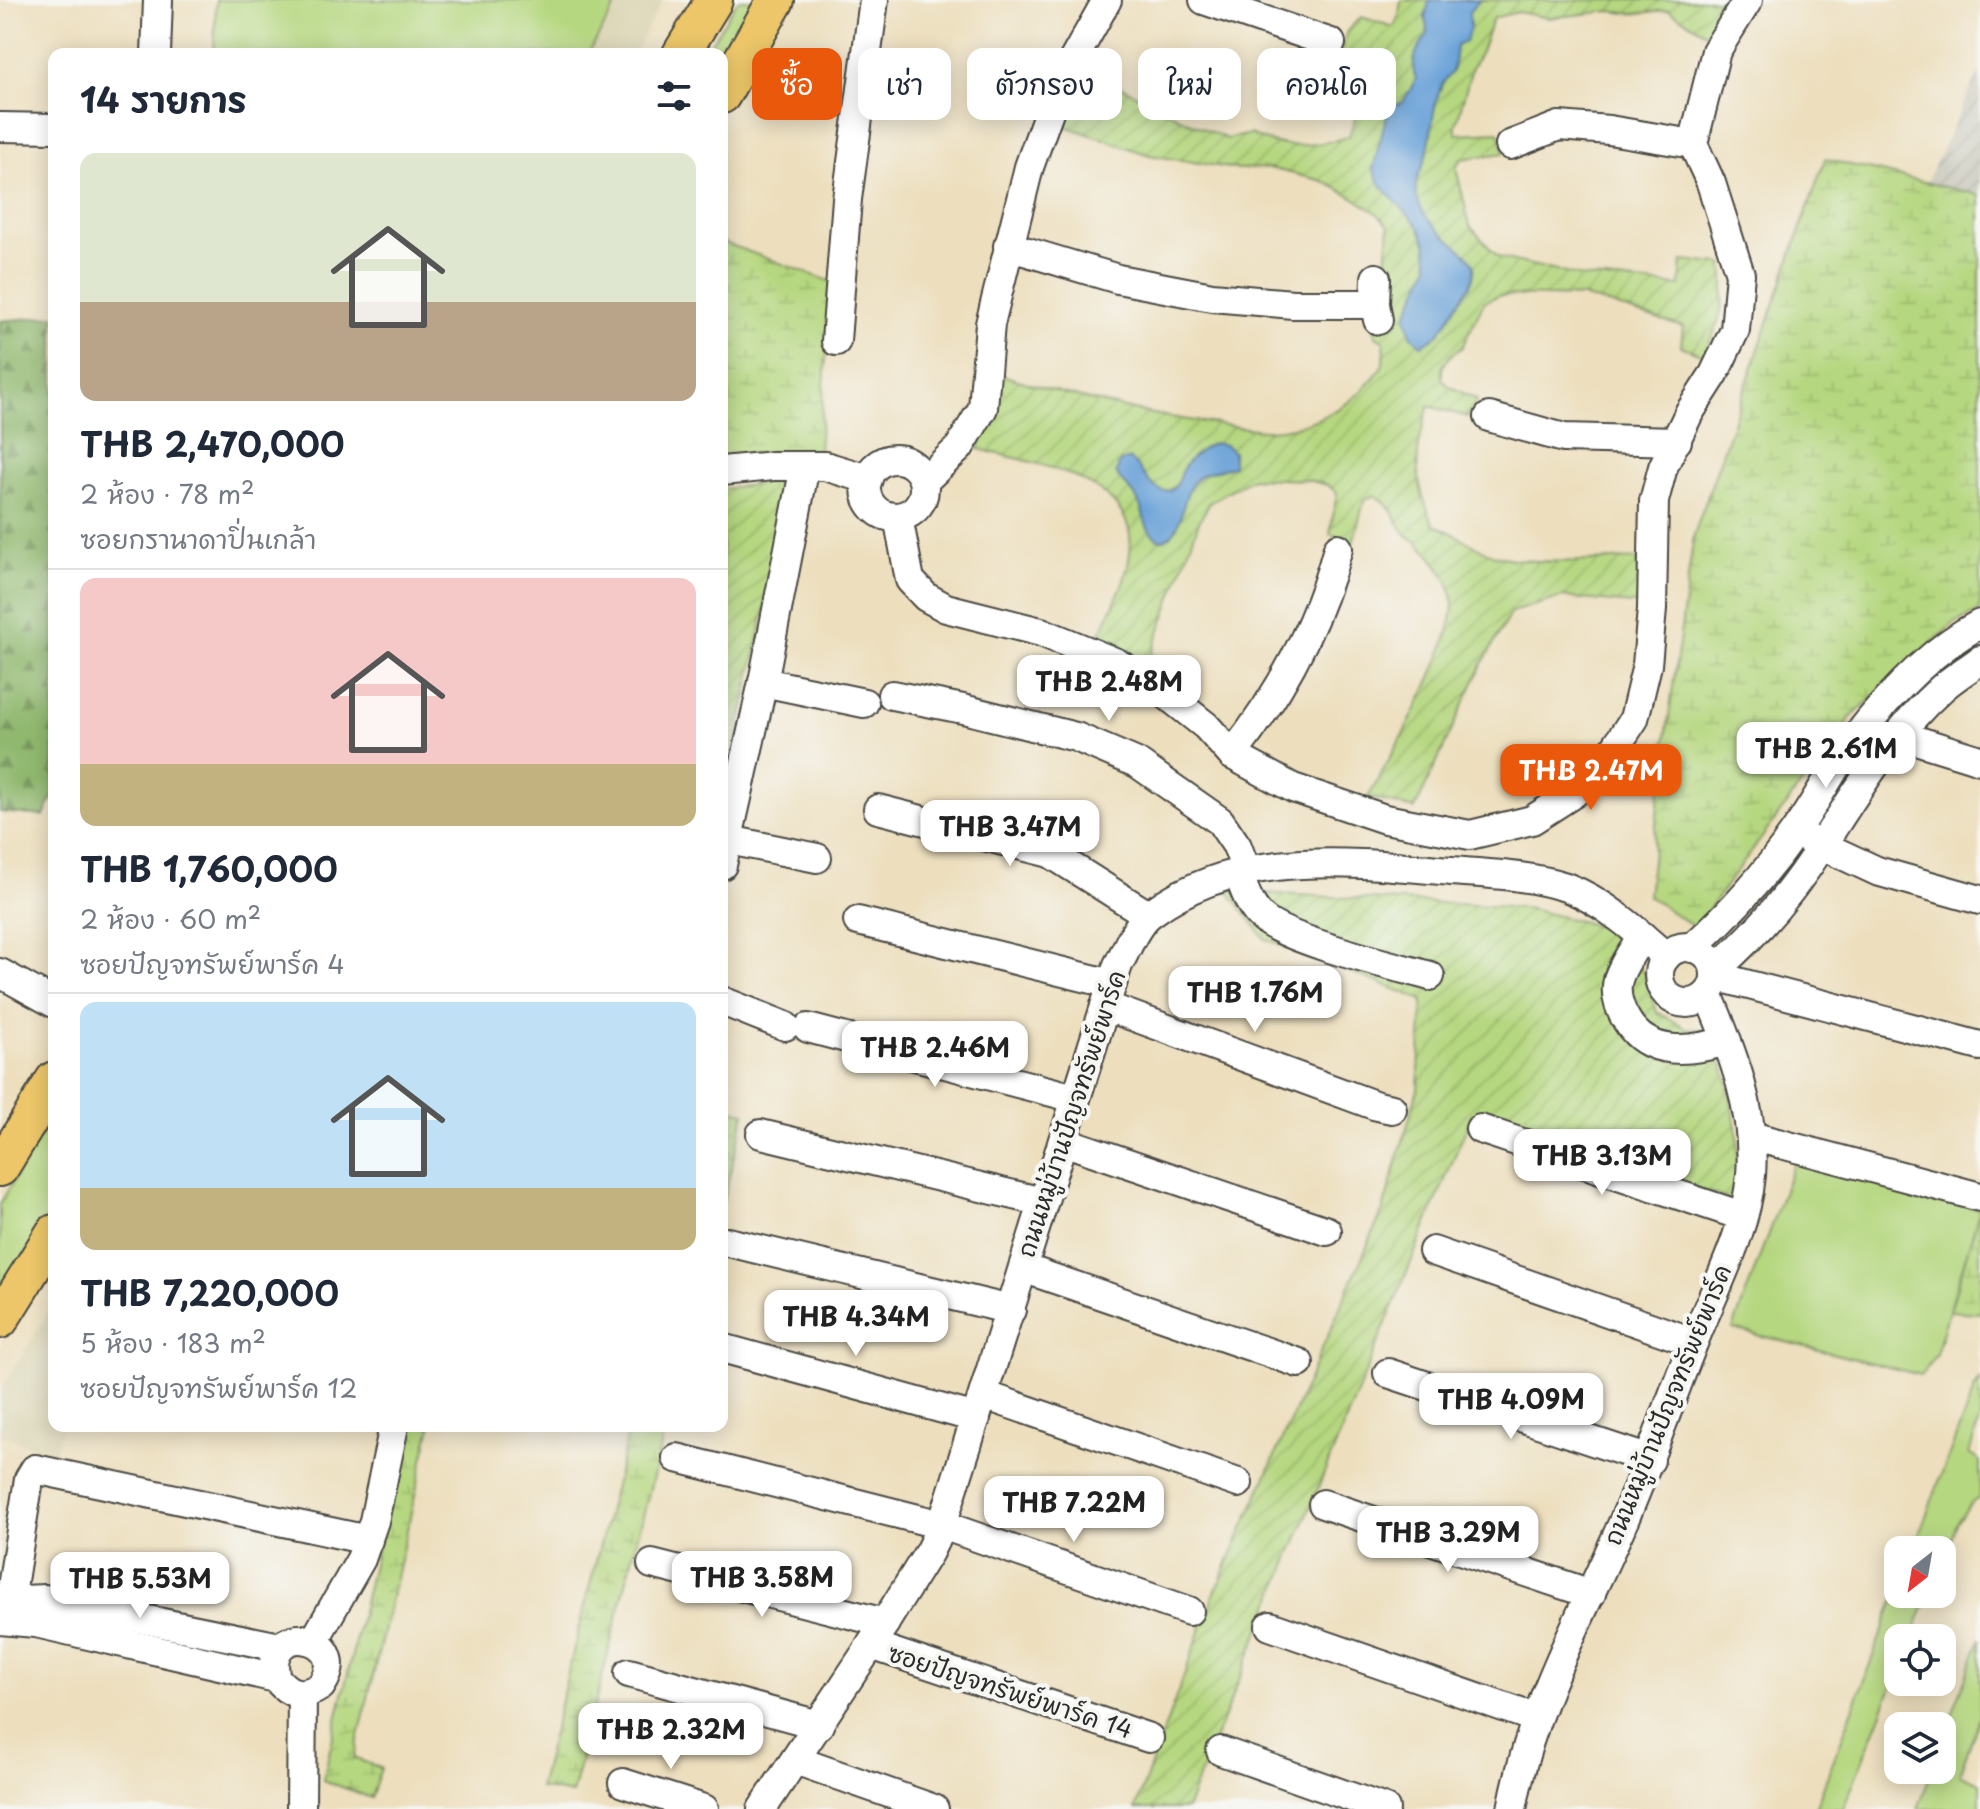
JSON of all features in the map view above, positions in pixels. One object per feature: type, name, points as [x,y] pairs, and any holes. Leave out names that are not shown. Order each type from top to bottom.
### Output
[{"type":"main road","points":[[685,48],[714,0]]},
{"type":"main road","points":[[728,84],[776,0]]},
{"type":"main road","points":[[0,1168],[48,1090]]},
{"type":"main road","points":[[0,1320],[48,1243]]},
{"type":"street","points":[[156,48],[158,0]]},
{"type":"street","points":[[836,341],[847,199],[874,0]]},
{"type":"street","points":[[924,481],[959,448],[983,408],[990,324],[1029,167],[1057,89],[1107,0]]},
{"type":"street","points":[[1204,0],[1331,43]]},
{"type":"street","points":[[898,517],[910,580],[926,597],[946,608],[1041,632],[1117,663],[1167,695],[1206,726],[1232,755],[1293,788],[1385,819],[1470,835],[1532,820],[1574,793],[1609,757],[1634,719],[1647,665],[1651,623],[1654,501],[1663,467],[1735,330],[1740,274],[1711,183],[1693,144],[1716,51],[1748,0]]},
{"type":"street","points":[[1510,145],[1559,126],[1609,130],[1693,144]]},
{"type":"street","points":[[0,127],[48,128]]},
{"type":"street","points":[[1008,246],[1118,279],[1212,297],[1293,304],[1376,300]]},
{"type":"street","points":[[1489,417],[1564,438],[1677,441]]},
{"type":"street","points":[[897,459],[914,466],[924,481],[924,494],[919,505],[910,513],[898,517],[887,516],[870,501],[866,490],[868,479],[879,464],[897,459]]},
{"type":"street","points":[[728,843],[805,466]]},
{"type":"street","points":[[728,470],[825,466],[868,479]]},
{"type":"street","points":[[1232,755],[1259,722],[1305,637],[1329,581],[1338,548]]},
{"type":"street","points":[[1980,624],[1928,658],[1854,740],[1802,821],[1756,883],[1661,965],[1660,984],[1672,999],[1691,1003],[1713,980],[1761,925],[1827,836],[1874,765],[1940,689],[1980,660]]},
{"type":"street","points":[[763,682],[864,703]]},
{"type":"street","points":[[892,695],[1076,737],[1137,763],[1220,821],[1237,846],[1249,903],[1263,919],[1331,948],[1430,976]]},
{"type":"street","points":[[1922,742],[1980,760]]},
{"type":"street","points":[[878,809],[1050,853],[1148,915]]},
{"type":"street","points":[[1802,821],[1877,871],[1980,900]]},
{"type":"street","points":[[728,852],[817,858]]},
{"type":"street","name":"ถนนหมู่บ้านปัญจทรัพย์พาร์ค","points":[[762,1809],[878,1634],[929,1552],[942,1525],[1118,965],[1148,915],[1215,878],[1242,871],[1342,862],[1514,877],[1567,888],[1610,912],[1642,936],[1679,952],[1707,956],[1727,1041],[1749,1114],[1751,1177],[1742,1216],[1650,1460],[1535,1718],[1520,1765],[1512,1809]]},
{"type":"street","points":[[858,921],[1108,995],[1377,1106],[1392,1109]]},
{"type":"street","points":[[1642,936],[1618,980],[1617,1005],[1632,1030],[1648,1043],[1675,1050],[1699,1049],[1727,1041]]},
{"type":"street","points":[[0,973],[48,1000]]},
{"type":"street","points":[[1713,980],[1980,1046]]},
{"type":"street","points":[[728,1003],[796,1027],[1075,1098]]},
{"type":"street","points":[[1480,1129],[1742,1216]]},
{"type":"street","points":[[761,1134],[1043,1202]]},
{"type":"street","points":[[1751,1136],[1980,1197]]},
{"type":"street","points":[[1063,1141],[1327,1231]]},
{"type":"street","points":[[728,1242],[1011,1310]]},
{"type":"street","points":[[1433,1251],[1693,1342]]},
{"type":"street","points":[[1023,1268],[1299,1363]]},
{"type":"street","points":[[728,1349],[980,1407],[1238,1483]]},
{"type":"street","points":[[1388,1373],[1650,1460]]},
{"type":"street","points":[[314,1641],[361,1559],[374,1521],[393,1432]]},
{"type":"street","points":[[677,1458],[942,1525],[1189,1611]]},
{"type":"street","points":[[4,1610],[29,1479],[35,1469],[368,1540]]},
{"type":"street","points":[[1323,1504],[1591,1594]]},
{"type":"street","name":"ซอยปัญจทรัพย์พาร์ค 14","points":[[652,1564],[878,1634],[1149,1738]]},
{"type":"street","points":[[4,1610],[45,1599],[280,1647]]},
{"type":"street","points":[[4,1610],[36,1623],[276,1678],[291,1692],[302,1694],[321,1686],[329,1668],[322,1648],[314,1641],[296,1638],[280,1647],[274,1657],[276,1678]]},
{"type":"street","points":[[1270,1626],[1535,1718]]},
{"type":"street","points":[[629,1673],[819,1725]]},
{"type":"street","points":[[301,1809],[302,1694]]},
{"type":"street","points":[[1221,1751],[1385,1809]]},
{"type":"street","points":[[795,1760],[934,1809]]},
{"type":"street","points":[[623,1783],[704,1809]]},
{"type":"shaded area","points":[[613,0],[663,0],[637,48],[592,48],[619,1]]},
{"type":"shaded area","points":[[1980,70],[1980,195],[1926,183]]},
{"type":"shaded area","points":[[48,1312],[48,1432],[61,1432],[54,1455],[0,1434],[0,1392]]},
{"type":"green space","points":[[216,0],[619,0],[591,48],[214,48]]},
{"type":"green space","points":[[738,0],[754,0],[728,48],[708,48]]},
{"type":"green space","points":[[1401,0],[1734,0],[1713,37],[1668,10],[1632,14],[1611,11],[1548,18],[1518,12],[1493,18],[1472,68],[1456,134],[1499,132],[1505,153],[1461,159],[1456,168],[1470,226],[1498,257],[1582,277],[1680,286],[1682,261],[1723,264],[1724,288],[1718,322],[1703,355],[1681,346],[1683,327],[1585,297],[1499,295],[1484,302],[1462,347],[1450,356],[1442,368],[1442,379],[1449,386],[1477,400],[1468,417],[1429,406],[1420,438],[1418,466],[1422,494],[1434,525],[1487,552],[1510,558],[1565,562],[1638,559],[1641,605],[1563,597],[1511,612],[1482,665],[1415,809],[1368,797],[1436,667],[1452,613],[1452,594],[1434,560],[1405,534],[1390,508],[1381,500],[1374,495],[1364,501],[1353,543],[1330,534],[1337,493],[1328,485],[1307,480],[1252,478],[1210,502],[1199,522],[1147,666],[1096,642],[1120,591],[1130,550],[1130,536],[1123,516],[1110,499],[1069,474],[978,449],[996,406],[998,381],[1002,375],[1131,410],[1265,430],[1291,427],[1319,418],[1344,405],[1370,382],[1381,368],[1384,356],[1384,341],[1376,336],[1374,328],[1385,278],[1389,226],[1378,214],[1323,181],[1269,168],[1236,169],[1149,155],[1065,126],[1067,120],[1122,120],[1122,87],[1138,96],[1138,120],[1184,120],[1227,139],[1250,134],[1274,143],[1299,146],[1349,136],[1355,120],[1396,120],[1396,48],[1342,48],[1347,31],[1361,17],[1394,27]]},
{"type":"green space","points":[[1825,159],[1980,195],[1980,611],[1953,624],[1851,717],[1695,928],[1648,896],[1694,535]]},
{"type":"green space","points":[[728,244],[832,282],[819,450],[728,456]]},
{"type":"green space","points":[[48,317],[48,807],[44,816],[0,812],[0,321]]},
{"type":"green space","points":[[793,479],[728,780],[728,488]]},
{"type":"green space","points":[[1228,891],[1526,908],[1607,928],[1644,973],[1657,1012],[1686,1028],[1711,1031],[1726,1075],[1738,1137],[1736,1202],[1472,1114],[1186,1809],[1135,1809],[1212,1599],[1383,1210],[1418,1089],[1423,1000],[1265,939]]},
{"type":"green space","points":[[728,1109],[745,1113],[728,1180]]},
{"type":"green space","points":[[48,1120],[48,1218],[0,1294],[0,1204]]},
{"type":"green space","points":[[1794,1163],[1980,1209],[1936,1354],[1921,1375],[1733,1329]]},
{"type":"green space","points":[[1980,1209],[1980,1313],[1950,1311]]},
{"type":"green space","points":[[1980,1380],[1980,1418],[1969,1454],[1980,1461],[1980,1497],[1966,1509],[1952,1536],[1918,1536]]},
{"type":"green space","points":[[404,1432],[430,1432],[354,1758],[381,1768],[371,1798],[323,1780]]},
{"type":"green space","points":[[628,1432],[664,1432],[572,1794],[539,1788]]},
{"type":"green space","points":[[1891,1608],[1924,1608],[1917,1624],[1885,1624]]},
{"type":"green space","points":[[1884,1627],[1884,1696],[1888,1696],[1843,1809],[1815,1809]]},
{"type":"green space","points":[[1980,1638],[1980,1718],[1959,1774],[1980,1783],[1980,1809],[1918,1809],[1927,1784],[1956,1784],[1956,1712],[1953,1712]]},
{"type":"water","points":[[1429,0],[1480,0],[1469,12],[1470,28],[1466,41],[1456,46],[1451,74],[1439,91],[1428,150],[1416,185],[1424,213],[1471,259],[1473,278],[1442,329],[1421,345],[1411,335],[1406,316],[1429,265],[1426,243],[1418,225],[1382,187],[1373,169],[1385,120],[1396,120],[1396,105],[1403,102],[1416,79],[1414,61],[1428,34],[1425,18]]},
{"type":"water","points":[[1214,443],[1225,445],[1233,452],[1233,466],[1202,475],[1194,482],[1175,530],[1169,537],[1160,540],[1150,532],[1137,499],[1116,473],[1120,462],[1129,459],[1155,487],[1167,491],[1178,483],[1181,472],[1191,459]]}]
